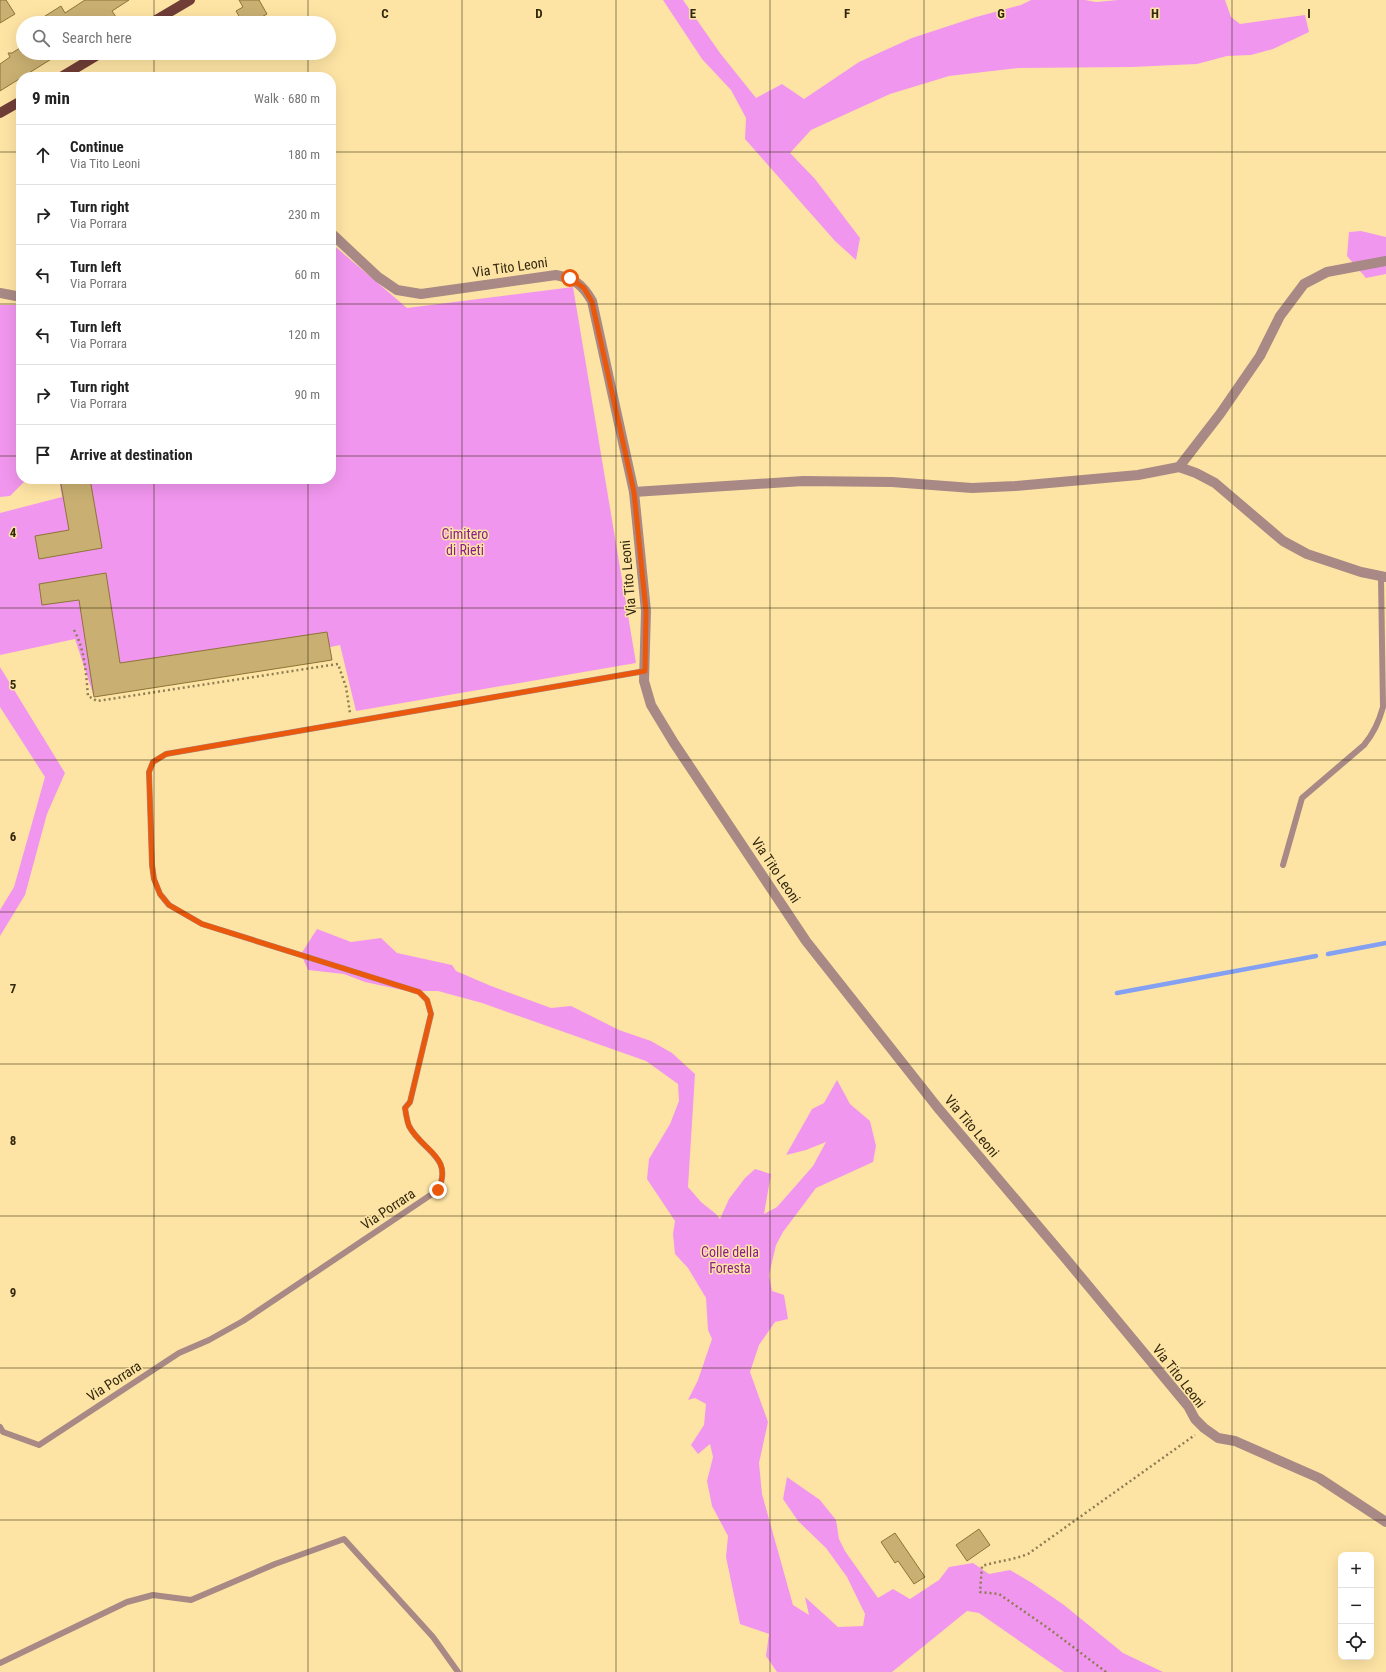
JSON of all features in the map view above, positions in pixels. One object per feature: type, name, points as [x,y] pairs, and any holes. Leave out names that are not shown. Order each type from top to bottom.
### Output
[{"type":"main road","points":[[163,16],[190,0]]},
{"type":"main road","points":[[69,72],[89,60]]},
{"type":"main road","points":[[0,113],[16,103]]},
{"type":"street","name":"Via Tito Leoni","points":[[336,238],[378,277],[397,290],[420,294],[556,275],[570,278],[584,288],[592,302],[634,492],[646,611],[644,681],[651,705],[678,749],[806,941],[938,1108],[1188,1406],[1195,1419],[1204,1428],[1218,1438],[1235,1441],[1319,1478],[1386,1522]]},
{"type":"street","points":[[1179,467],[1220,414],[1260,356],[1280,316],[1304,284],[1327,272],[1386,261]]},
{"type":"street","points":[[0,293],[16,296]]},
{"type":"street","points":[[634,492],[803,481],[892,482],[972,488],[1015,486],[1138,475],[1179,467],[1196,473],[1215,483],[1283,541],[1307,554],[1383,577]]},
{"type":"lane","points":[[1283,865],[1302,798],[1364,745],[1372,736],[1378,722],[1382,707],[1383,577]]},
{"type":"lane","name":"Via Porrara","points":[[0,1427],[3,1432],[39,1445],[179,1353],[208,1340],[243,1321],[438,1190],[443,1179],[443,1169],[439,1160],[409,1126],[405,1108],[410,1102],[431,1014],[427,1000],[419,992],[202,924],[169,905],[160,894],[154,879],[152,865],[149,772],[153,762],[166,754],[645,671]]},
{"type":"lane","points":[[0,1663],[127,1602],[153,1595],[191,1600],[275,1564],[344,1539],[433,1637],[458,1672]]},
{"type":"path","points":[[74,630],[81,641],[88,696],[97,701],[338,664],[346,687],[351,722]]},
{"type":"path","points":[[1106,1672],[1048,1628],[998,1594],[980,1592],[982,1566],[993,1562],[1016,1560],[1028,1554],[1204,1428]]},
{"type":"green space","points":[[663,0],[683,0],[720,53],[756,98],[782,84],[804,99],[859,62],[912,38],[976,17],[1021,5],[1031,0],[1085,0],[1096,2],[1118,0],[1225,0],[1231,17],[1240,24],[1305,15],[1309,32],[1273,49],[1251,55],[1227,56],[1197,64],[1132,67],[1019,68],[949,76],[890,94],[811,130],[790,153],[815,179],[860,238],[856,260],[835,241],[745,139],[746,118],[731,90],[702,59]]},
{"type":"green space","points":[[1361,231],[1386,237],[1386,274],[1366,278],[1347,256],[1349,232]]},
{"type":"green space","name":"Cimitero di Rieti","points":[[336,247],[407,308],[573,287],[636,663],[356,711],[340,645],[94,697],[75,639],[0,655],[0,513],[62,497],[60,484],[336,484]]},
{"type":"green space","points":[[0,305],[16,305],[16,484],[22,484],[10,496],[0,497]]},
{"type":"green space","points":[[0,667],[65,773],[47,814],[25,895],[0,936],[0,910],[14,887],[45,777],[0,707]]},
{"type":"green space","name":"Colle della Foresta","points":[[317,929],[351,942],[381,938],[397,953],[452,965],[456,971],[491,986],[551,1008],[571,1006],[619,1030],[651,1041],[672,1053],[695,1074],[688,1187],[701,1202],[720,1219],[729,1199],[745,1178],[755,1169],[771,1174],[764,1214],[777,1207],[813,1166],[826,1142],[806,1150],[786,1155],[812,1109],[824,1103],[837,1080],[850,1104],[870,1121],[876,1146],[873,1162],[816,1188],[783,1232],[776,1245],[769,1275],[772,1291],[784,1295],[788,1319],[775,1322],[759,1345],[750,1372],[768,1422],[759,1463],[762,1494],[793,1605],[809,1615],[805,1597],[838,1627],[863,1626],[865,1614],[847,1577],[826,1548],[798,1521],[783,1499],[787,1477],[820,1500],[836,1520],[839,1539],[845,1551],[878,1598],[893,1589],[910,1599],[939,1580],[949,1567],[973,1563],[989,1574],[1010,1570],[1064,1605],[1123,1653],[1163,1672],[1064,1672],[979,1613],[967,1611],[892,1672],[777,1672],[766,1656],[769,1634],[740,1624],[726,1557],[728,1536],[712,1506],[707,1481],[713,1457],[710,1444],[698,1454],[691,1445],[704,1425],[706,1404],[695,1398],[688,1400],[698,1380],[712,1339],[708,1330],[706,1298],[688,1268],[675,1254],[673,1234],[675,1221],[647,1179],[649,1159],[670,1124],[679,1101],[678,1084],[646,1061],[482,1003],[438,991],[407,991],[365,982],[344,974],[308,970],[301,954]]},
{"type":"building","points":[[0,0],[6,0],[15,14],[0,23]]},
{"type":"building","points":[[85,0],[129,0],[112,11],[115,16],[45,16],[61,6],[65,13]]},
{"type":"building","points":[[239,0],[259,0],[267,14],[263,16],[239,16],[236,11],[243,7]]},
{"type":"building","points":[[16,50],[16,60],[50,60],[30,72],[16,72],[16,81],[0,91],[0,64],[10,57],[8,53],[12,53]]},
{"type":"building","points":[[61,484],[91,484],[102,548],[39,559],[35,536],[69,530]]},
{"type":"building","points":[[106,573],[120,663],[327,632],[332,660],[94,697],[79,600],[42,605],[39,584]]},
{"type":"building","points":[[979,1529],[990,1545],[967,1561],[956,1545]]},
{"type":"building","points":[[895,1533],[925,1577],[914,1584],[898,1561],[895,1563],[881,1542]]},
{"type":"waterway","points":[[1328,954],[1386,943]]},
{"type":"waterway","points":[[1117,993],[1316,956]]},
{"type":"route","points":[[438,1190],[443,1179],[443,1169],[439,1160],[409,1126],[405,1108],[410,1102],[431,1014],[427,1000],[419,992],[202,924],[169,905],[160,894],[154,879],[152,865],[149,772],[153,762],[166,754],[645,671],[646,611],[634,492],[592,302],[584,288],[570,278]]}]
